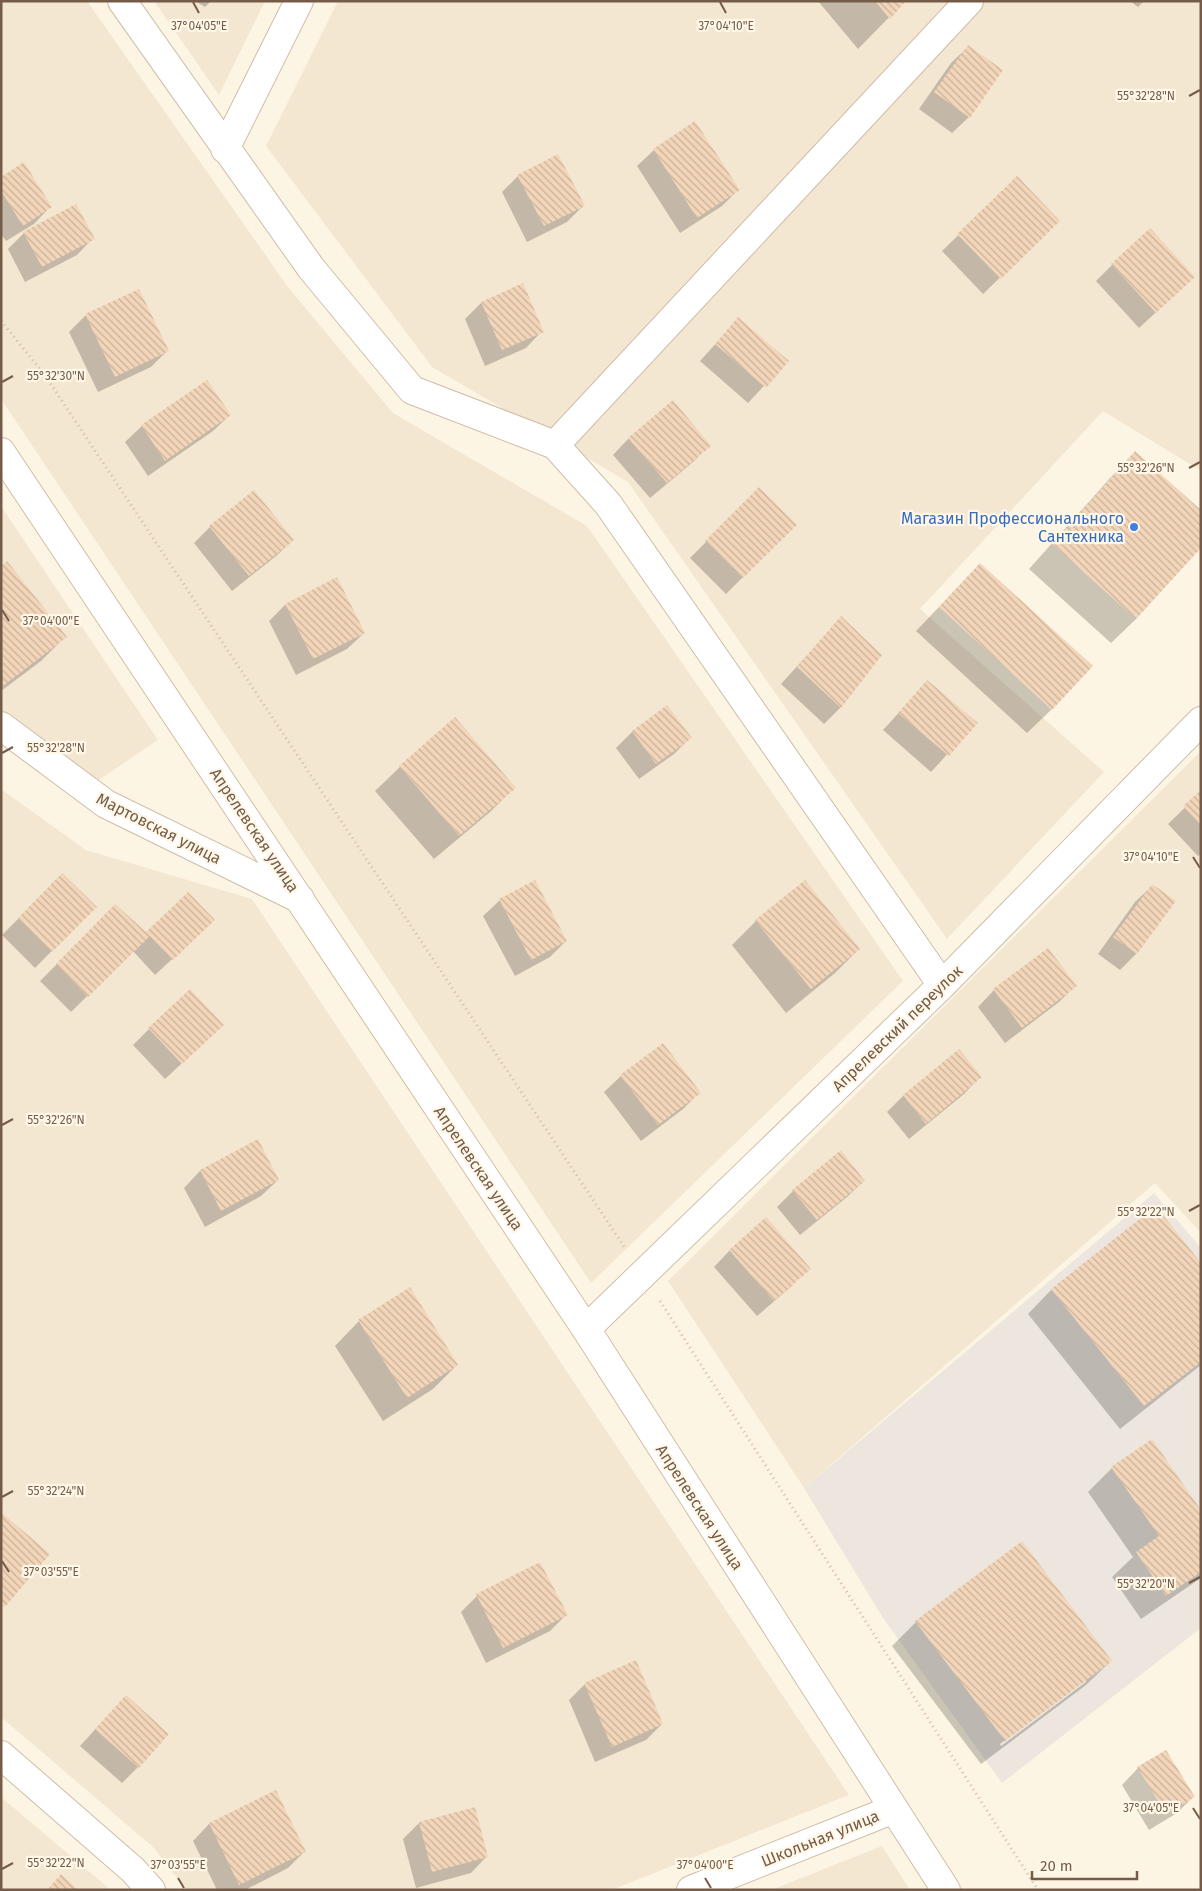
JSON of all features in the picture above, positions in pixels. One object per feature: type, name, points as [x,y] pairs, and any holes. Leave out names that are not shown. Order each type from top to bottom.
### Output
[{"type":"street","points":[[122,1],[311,268],[412,390],[555,445],[608,504],[942,985]]},
{"type":"street","points":[[225,149],[299,1]]},
{"type":"street","points":[[555,445],[969,1]]},
{"type":"street","name":"Апрелевская улица","points":[[1,452],[586,1329],[946,1890]]},
{"type":"street","name":"Апрелевский переулок","points":[[586,1329],[942,985],[1201,721]]},
{"type":"street","name":"Мартовская улица","points":[[1,726],[106,804],[300,899]]},
{"type":"street","points":[[1,1755],[133,1870],[151,1890]]},
{"type":"street","name":"Школьная улица","points":[[692,1890],[894,1809]]},
{"type":"path","points":[[1,321],[44,374],[643,1274],[1038,1890]]},
{"type":"shaded area","points":[[1,1],[87,1],[288,287],[393,413],[587,526],[903,981],[591,1283],[1,399]]},
{"type":"shaded area","points":[[154,1],[265,1],[219,95]]},
{"type":"shaded area","points":[[338,1],[1201,1],[1201,471],[1103,411],[920,609],[1104,772],[947,939],[628,482],[432,367],[266,146]]},
{"type":"shaded area","points":[[1,506],[158,740],[93,784],[1,710]]},
{"type":"shaded area","points":[[1201,751],[1201,1233],[1155,1183],[804,1488],[668,1281]]},
{"type":"shaded area","points":[[1,789],[86,850],[252,899],[849,1795],[612,1890],[186,1890],[153,1847],[1,1717]]},
{"type":"shaded area","points":[[1154,1193],[1201,1248],[1201,1628],[1002,1783],[883,1618],[804,1488]]},
{"type":"shaded area","points":[[1,1797],[111,1890],[1,1890]]},
{"type":"shaded area","points":[[882,1846],[910,1890],[771,1890]]},
{"type":"building","points":[[875,1],[906,1],[890,19]]},
{"type":"building","points":[[968,45],[1003,70],[970,118],[934,92]]},
{"type":"building","points":[[695,121],[740,190],[697,218],[653,149]]},
{"type":"building","points":[[558,154],[585,206],[544,226],[517,175]]},
{"type":"building","points":[[24,162],[52,207],[23,226],[1,191],[1,177]]},
{"type":"building","points":[[1017,176],[1060,221],[1001,279],[957,234]]},
{"type":"building","points":[[76,204],[95,239],[42,267],[23,232]]},
{"type":"building","points":[[1150,228],[1195,277],[1156,313],[1111,264]]},
{"type":"building","points":[[523,283],[544,332],[502,350],[481,302]]},
{"type":"building","points":[[139,289],[169,351],[115,377],[85,314]]},
{"type":"building","points":[[738,317],[789,361],[766,388],[715,344]]},
{"type":"building","points":[[207,380],[231,415],[165,461],[141,425]]},
{"type":"building","points":[[673,400],[711,446],[667,483],[628,438]]},
{"type":"building","name":"Магазин Профессионального Сантехника","points":[[1135,451],[1201,510],[1201,548],[1136,619],[1052,544]]},
{"type":"building","points":[[759,487],[797,525],[743,578],[705,541]]},
{"type":"building","points":[[254,490],[294,540],[249,576],[209,526]]},
{"type":"building","points":[[7,561],[67,637],[3,686],[1,566]]},
{"type":"building","points":[[980,563],[1093,666],[1052,710],[939,607]]},
{"type":"building","points":[[337,577],[365,633],[313,659],[285,604]]},
{"type":"building","points":[[841,616],[882,655],[841,708],[797,667]]},
{"type":"building","points":[[927,680],[978,723],[949,756],[898,713]]},
{"type":"building","points":[[667,705],[692,738],[656,764],[632,731]]},
{"type":"building","points":[[455,717],[516,788],[459,836],[399,766]]},
{"type":"building","points":[[1201,790],[1201,825],[1183,806]]},
{"type":"building","points":[[62,873],[97,907],[52,952],[18,918]]},
{"type":"building","points":[[535,880],[567,941],[531,960],[499,899]]},
{"type":"building","points":[[805,880],[860,949],[811,989],[755,920]]},
{"type":"building","points":[[1152,884],[1176,901],[1137,954],[1113,937]]},
{"type":"building","points":[[188,892],[215,920],[173,960],[150,936],[88,997],[56,964],[115,904],[146,932]]},
{"type":"building","points":[[1048,948],[1077,986],[1022,1028],[993,989]]},
{"type":"building","points":[[190,989],[224,1025],[182,1064],[148,1028]]},
{"type":"building","points":[[663,1043],[701,1093],[658,1125],[620,1075]]},
{"type":"building","points":[[959,1049],[982,1077],[926,1124],[903,1095]]},
{"type":"building","points":[[258,1139],[279,1180],[221,1211],[200,1170]]},
{"type":"building","points":[[841,1150],[865,1181],[817,1220],[792,1190]]},
{"type":"building","points":[[1156,1206],[1201,1263],[1201,1362],[1144,1406],[1051,1289]]},
{"type":"building","points":[[766,1217],[811,1269],[774,1301],[729,1250]]},
{"type":"building","points":[[410,1287],[458,1365],[407,1398],[358,1320]]},
{"type":"building","points":[[1152,1439],[1201,1510],[1201,1572],[1166,1596],[1136,1552],[1159,1536],[1111,1467]]},
{"type":"building","points":[[1,1512],[50,1554],[5,1607],[1,1604]]},
{"type":"building","points":[[1022,1541],[1112,1661],[1005,1741],[915,1621]]},
{"type":"building","points":[[540,1562],[568,1615],[503,1648],[476,1594]]},
{"type":"building","points":[[636,1660],[663,1724],[612,1747],[584,1683]]},
{"type":"building","points":[[126,1695],[169,1734],[139,1768],[95,1729]]},
{"type":"building","points":[[1166,1750],[1195,1797],[1166,1814],[1137,1767]]},
{"type":"building","points":[[276,1790],[306,1852],[239,1885],[209,1823]]},
{"type":"building","points":[[475,1807],[488,1857],[432,1872],[419,1822]]},
{"type":"building","points":[[61,1874],[78,1890],[47,1890]]},
{"type":"place","name":"Магазин Профессионального Сантехника","points":[[1134,527]]}]
